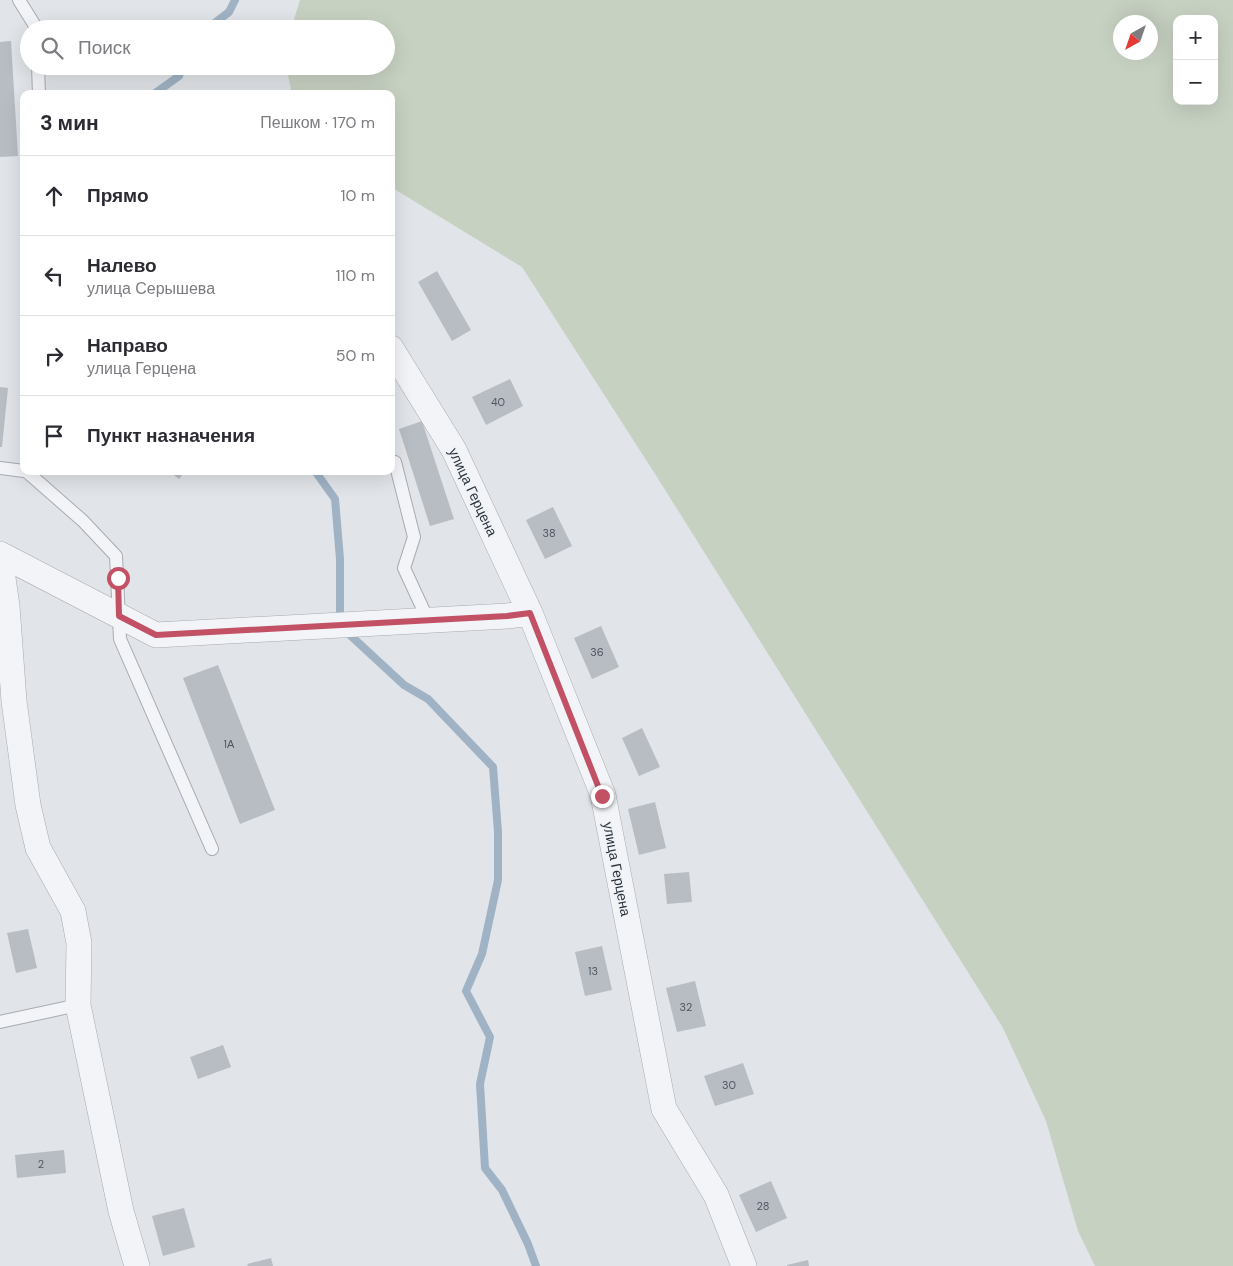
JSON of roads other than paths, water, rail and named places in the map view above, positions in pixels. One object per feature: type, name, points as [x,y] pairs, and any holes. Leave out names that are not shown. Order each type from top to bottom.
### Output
[{"type":"street","name":"улица Герцена","points":[[395,354],[454,450],[530,613],[602,796],[664,1109],[716,1196],[744,1266]]},
{"type":"street","points":[[0,555],[156,635],[507,616],[530,613]]},
{"type":"street","points":[[0,555],[14,701],[28,805],[38,848],[73,911],[79,943],[78,1005],[121,1211],[138,1266]]},
{"type":"lane","points":[[19,0],[31,20]]},
{"type":"lane","points":[[38,75],[38,90]]},
{"type":"lane","points":[[395,462],[414,537],[404,568],[428,620]]},
{"type":"lane","points":[[0,468],[20,470]]},
{"type":"lane","points":[[29,475],[83,521],[116,556],[120,639],[212,849]]},
{"type":"lane","points":[[0,1022],[78,1005]]},
{"type":"waterway","points":[[219,20],[229,12],[235,0]]},
{"type":"waterway","points":[[160,90],[179,75]]},
{"type":"waterway","points":[[318,475],[335,499],[340,559],[340,613]]},
{"type":"waterway","points":[[350,635],[404,685],[428,699],[493,767],[498,832],[498,880],[482,954],[466,991],[490,1037],[480,1084],[485,1168],[502,1190],[528,1244],[536,1266]]}]
